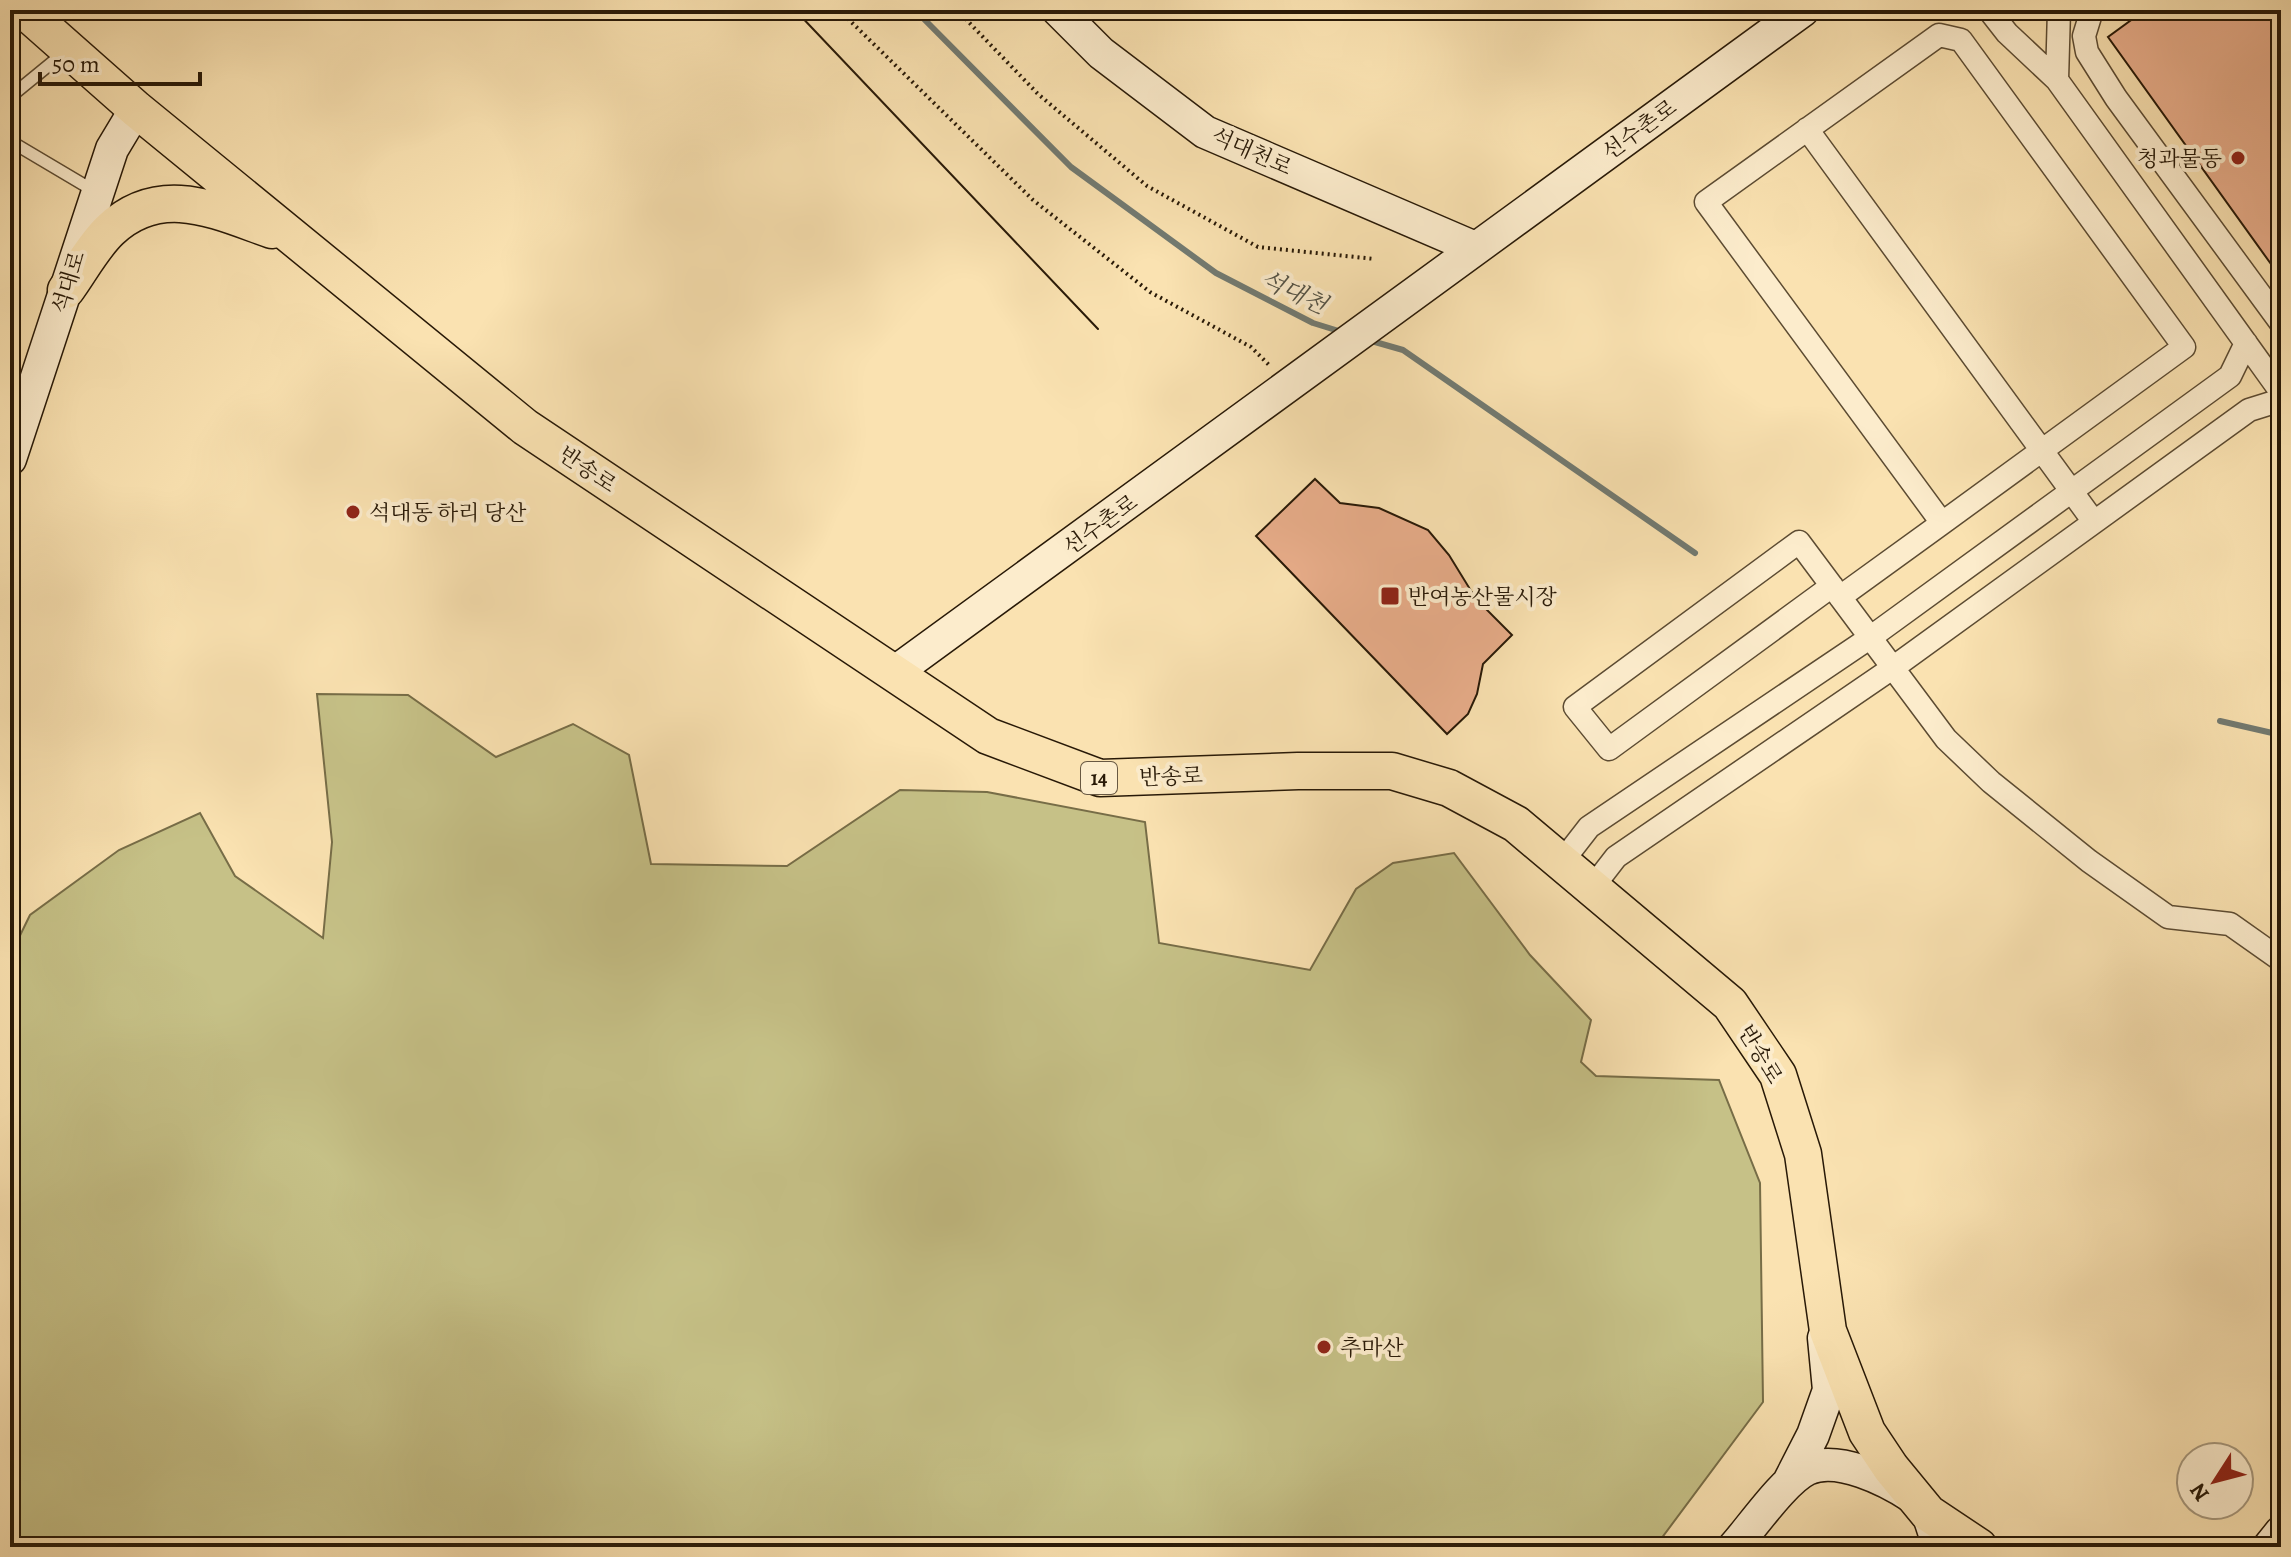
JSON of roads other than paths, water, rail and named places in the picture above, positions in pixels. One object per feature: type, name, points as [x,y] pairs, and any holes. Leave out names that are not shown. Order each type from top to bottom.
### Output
[{"type":"main road","name":"반송로","points":[[24,10],[136,109],[525,427],[988,736],[1100,778],[1392,771],[1449,788],[1516,824],[1730,1004],[1778,1075],[1803,1154],[1828,1331],[1867,1432],[1891,1468],[1922,1505],[1979,1547]]},
{"type":"main road","name":"석대천로","points":[[1058,10],[1101,53],[1205,132],[1475,248]]},
{"type":"main road","name":"선수촌로","points":[[894,673],[1307,375],[1475,248],[1803,10]]},
{"type":"main road","name":"석대로","points":[[10,459],[112,149],[136,109]]},
{"type":"main road","points":[[66,290],[111,230],[156,204],[178,202],[197,206],[294,238]]},
{"type":"main road","points":[[1789,1482],[1818,1424],[1829,1390],[1823,1307]]},
{"type":"main road","points":[[1734,1547],[1789,1482],[1808,1468],[1832,1465],[1870,1474],[1922,1505],[1939,1547]]},
{"type":"main road","points":[[2269,1547],[2281,1532]]},
{"type":"street","points":[[1989,10],[2007,33],[2057,80],[2281,392]]},
{"type":"street","points":[[2057,80],[2059,10]]},
{"type":"street","points":[[2058,33],[2091,10]]},
{"type":"street","points":[[2091,10],[2084,36],[2087,52],[2116,98],[2281,323]]},
{"type":"street","points":[[1942,523],[1706,202],[1939,35],[1961,40],[2184,347],[1942,523],[1836,591],[1609,749],[1575,707],[1799,542],[1836,591],[1894,667],[1946,739],[1991,782],[2089,861],[2168,917],[2230,924],[2281,960]]},
{"type":"street","points":[[1807,129],[2094,522]]},
{"type":"street","points":[[1561,863],[1589,827],[1871,637],[2230,376],[2246,343]]},
{"type":"street","points":[[1592,888],[1616,857],[1894,667],[2249,410],[2281,400]]},
{"type":"lane","points":[[10,97],[68,49]]},
{"type":"lane","points":[[10,141],[97,192]]},
{"type":"waterway","name":"석대천","points":[[915,10],[1071,167],[1216,273],[1313,323],[1342,332]]},
{"type":"waterway","name":"석대천","points":[[1368,340],[1403,350],[1695,553]]},
{"type":"waterway","name":"석대천","points":[[2220,721],[2281,735]]},
{"type":"tram line","points":[[795,10],[1098,329]]},
{"type":"place","name":"청과물동","points":[[2238,158]]},
{"type":"place","name":"석대동 하리 당산","points":[[353,512]]},
{"type":"place","name":"반여농산물시장","points":[[1390,596]]},
{"type":"place","name":"추마산","points":[[1324,1347]]}]
